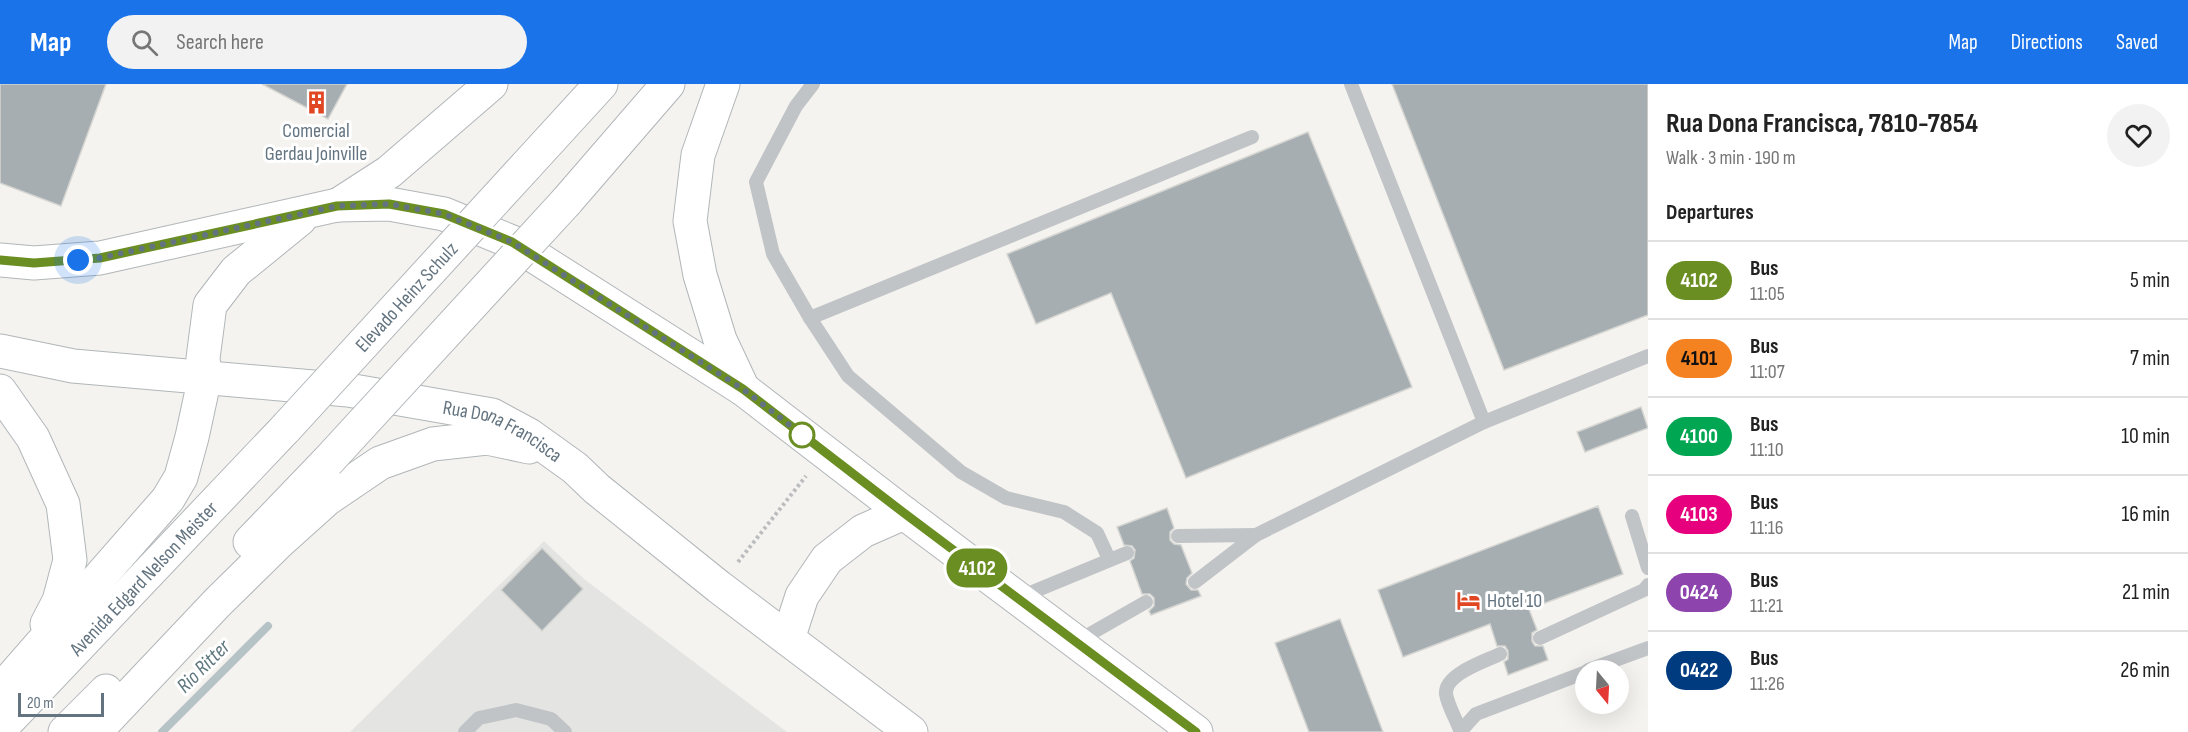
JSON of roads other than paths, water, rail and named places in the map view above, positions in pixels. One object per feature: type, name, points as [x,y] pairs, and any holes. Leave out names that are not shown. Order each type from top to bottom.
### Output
[{"type":"main road","points":[[0,690],[28,661],[168,499],[181,477],[205,378],[203,358],[210,305],[236,271],[323,209],[389,172],[491,84]]},
{"type":"main road","name":"Elevado Heinz Schulz","points":[[286,428],[601,84]]},
{"type":"main road","points":[[65,732],[327,462],[566,202],[668,84]]},
{"type":"main road","points":[[723,84],[698,155],[690,221],[699,275],[716,329],[743,389]]},
{"type":"main road","points":[[0,260],[34,263],[100,258],[323,209],[389,204],[444,214],[512,242],[743,389],[1196,732]]},
{"type":"main road","name":"Rua Dona Francisca","points":[[0,351],[73,366],[348,390],[492,415],[529,435],[575,468],[597,489],[719,587],[911,732]]},
{"type":"main road","points":[[0,392],[33,438],[63,504],[70,560],[59,601],[28,661]]},
{"type":"main road","name":"Avenida Edgard Nelson Meister","points":[[0,729],[286,428]]},
{"type":"main road","points":[[95,732],[217,603],[278,543],[327,499],[380,463],[434,444],[487,438],[550,451]]},
{"type":"main road","points":[[788,639],[802,596],[827,559],[862,531],[904,513]]},
{"type":"lane","points":[[813,84],[796,106],[756,182],[773,254],[810,318],[848,376],[961,472],[1006,498],[1064,512],[1096,533],[1109,559]]},
{"type":"lane","points":[[1351,84],[1484,423]]},
{"type":"lane","points":[[810,318],[1252,137]]},
{"type":"lane","points":[[1196,582],[1256,535],[1484,423],[1648,357]]},
{"type":"lane","points":[[1632,516],[1648,567]]},
{"type":"lane","points":[[1178,536],[1256,535]]},
{"type":"lane","points":[[1017,598],[1127,553]]},
{"type":"lane","points":[[1540,638],[1644,590],[1648,585]]},
{"type":"lane","points":[[1076,642],[1146,602]]},
{"type":"lane","points":[[1616,660],[1648,648]]},
{"type":"lane","points":[[1500,654],[1456,675],[1449,682],[1446,693],[1460,731],[1476,714],[1575,676]]},
{"type":"lane","points":[[465,732],[479,718],[516,710],[551,719],[565,732]]},
{"type":"waterway","name":"Rio Ritter","points":[[162,732],[268,626]]},
{"type":"place","name":"Comercial Gerdau Joinville","points":[[316,102]]},
{"type":"place","name":"Hotel 10","points":[[1469,600]]}]
